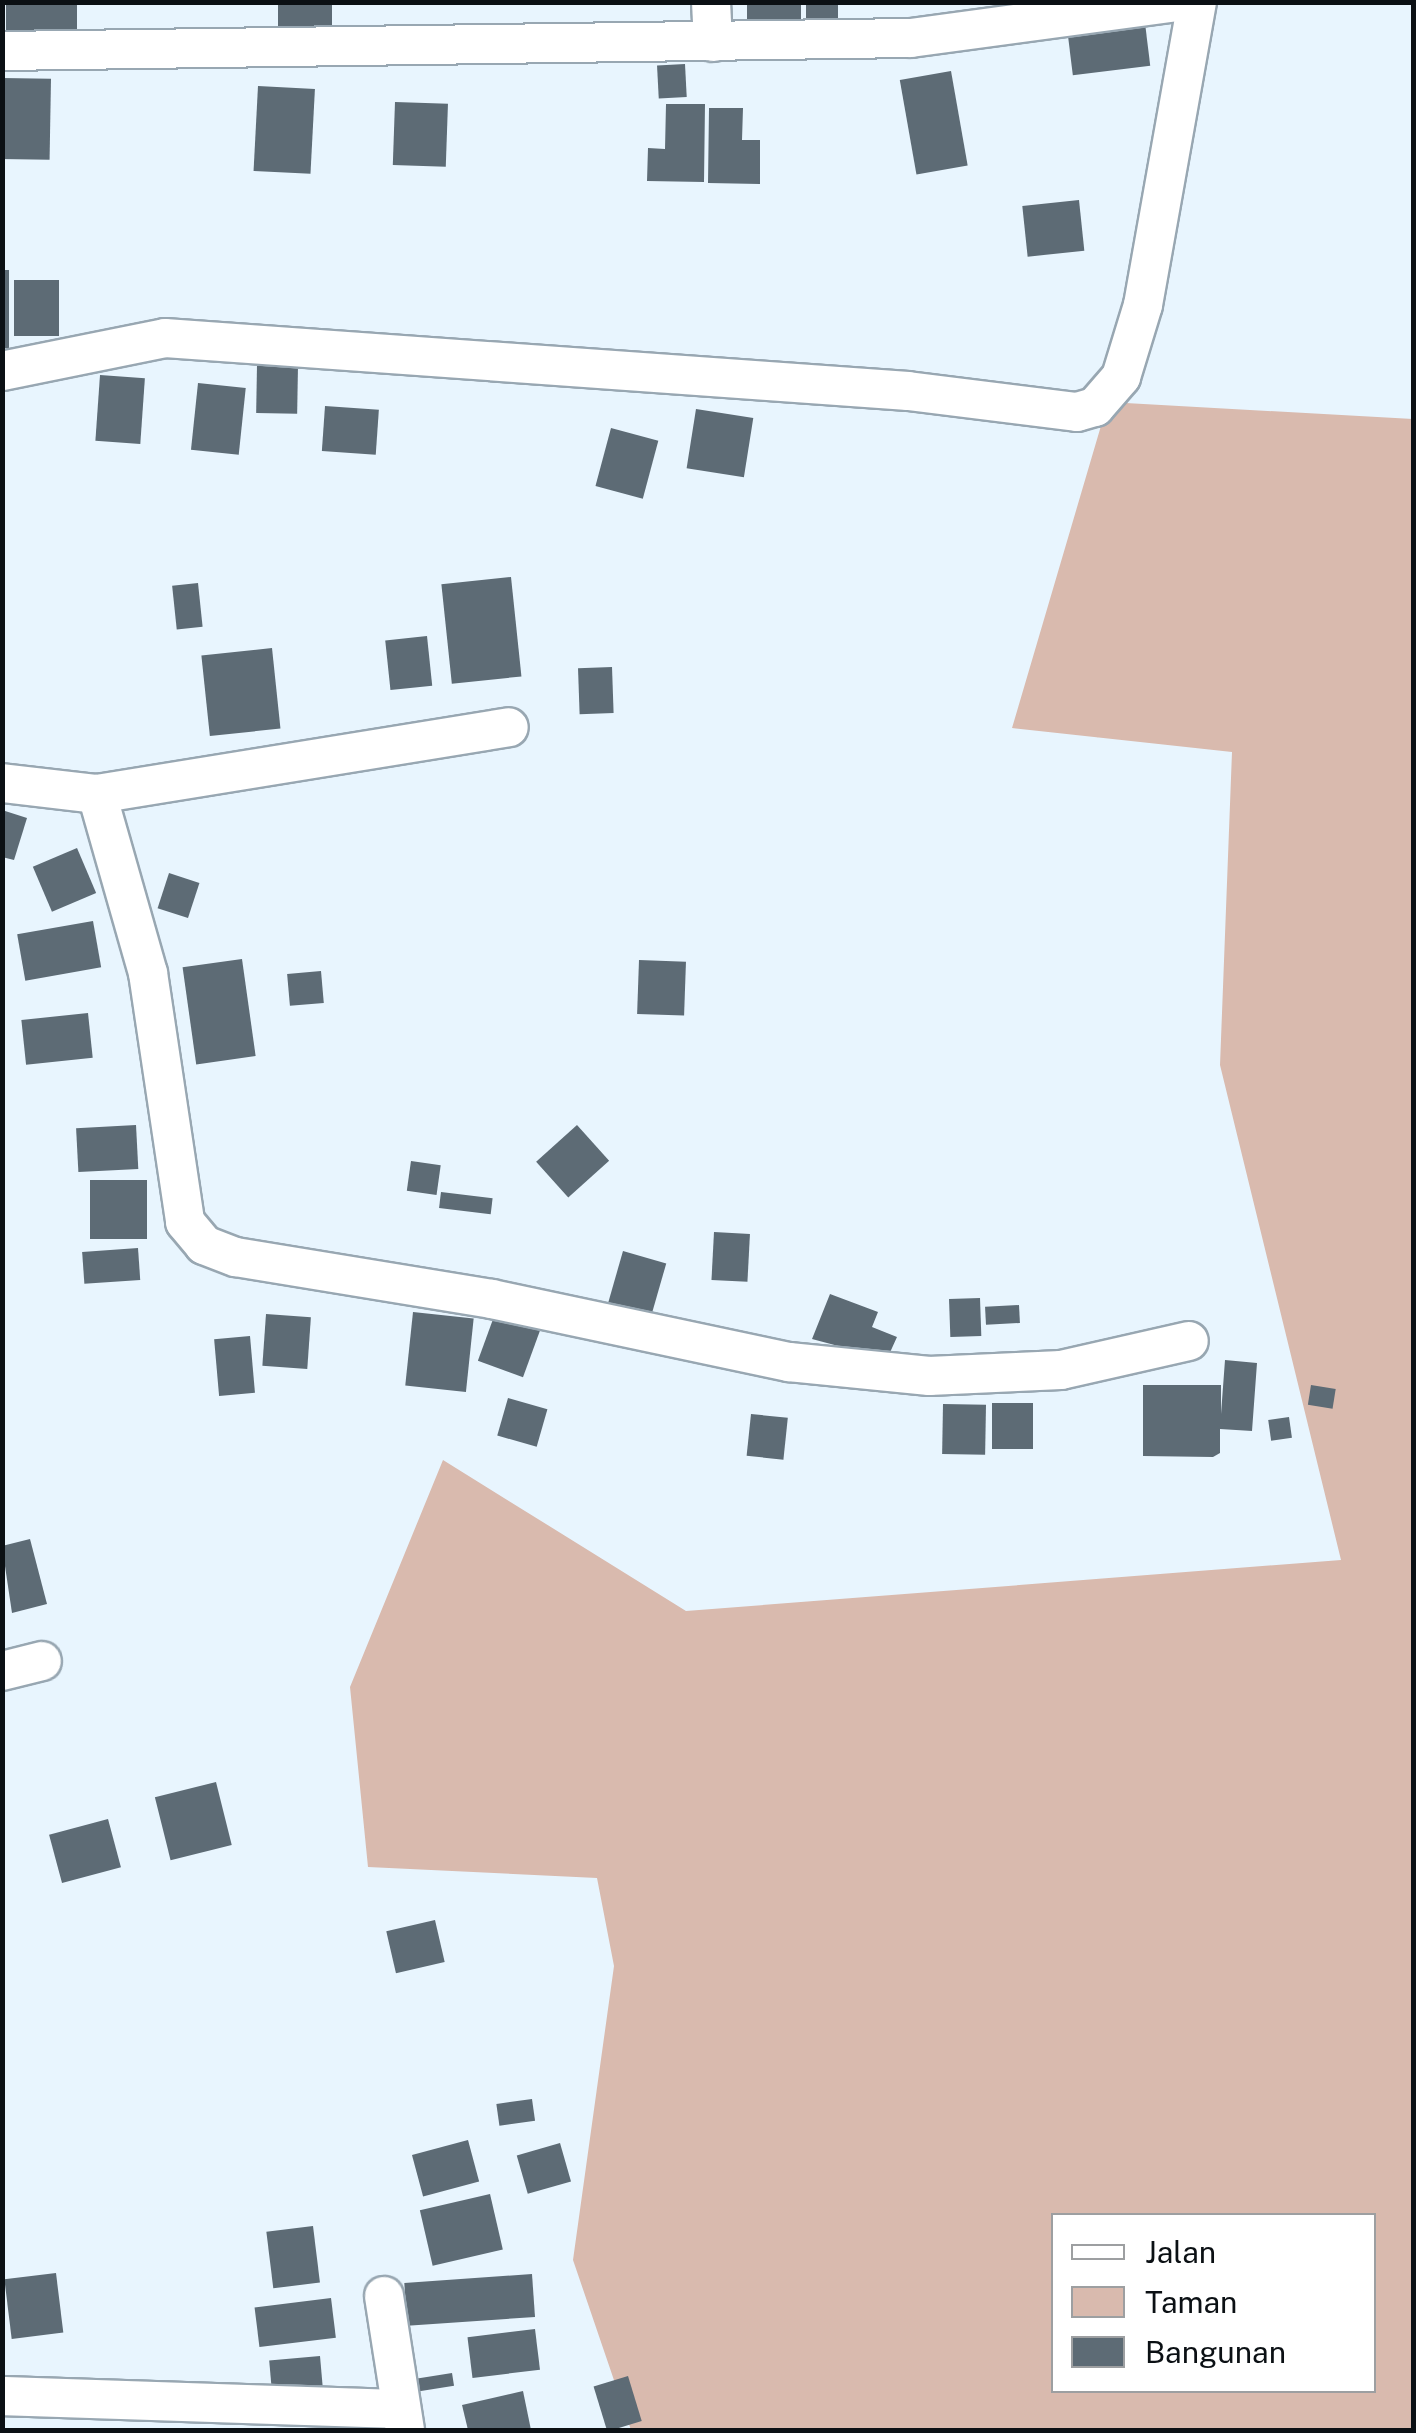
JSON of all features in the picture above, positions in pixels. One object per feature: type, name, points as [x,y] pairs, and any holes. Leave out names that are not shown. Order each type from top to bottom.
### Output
[{"type":"street","points":[[711,2],[713,42]]},
{"type":"street","points":[[2,51],[911,38],[1176,2]]},
{"type":"street","points":[[2,371],[165,338],[908,391],[1078,412],[1096,407],[1121,377],[1143,305],[1197,2]]},
{"type":"street","points":[[2,782],[96,794],[509,727]]},
{"type":"street","points":[[96,794],[148,972],[185,1222],[204,1245],[236,1257],[492,1299],[789,1362],[929,1376],[1060,1370],[1189,1341]]},
{"type":"street","points":[[2,1671],[42,1661]]},
{"type":"street","points":[[2,2396],[403,2420],[384,2296]]},
{"type":"green space","points":[[1108,402],[1413,419],[1413,2430],[631,2430],[573,2260],[614,1966],[597,1878],[368,1867],[350,1687],[443,1460],[686,1611],[1341,1560],[1220,1065],[1232,752],[1012,728]]},
{"type":"building","points":[[6,2],[77,2],[77,32],[6,32]]},
{"type":"building","points":[[278,2],[332,2],[332,28],[278,28]]},
{"type":"building","points":[[747,2],[801,2],[801,25],[747,25]]},
{"type":"building","points":[[806,2],[838,2],[838,27],[806,27]]},
{"type":"building","points":[[1145,23],[1150,66],[1073,75],[1068,33]]},
{"type":"building","points":[[685,64],[687,97],[659,98],[657,65]]},
{"type":"building","points":[[951,71],[968,166],[916,175],[900,80]]},
{"type":"building","points":[[2,78],[51,79],[50,160],[2,159]]},
{"type":"building","points":[[258,86],[315,89],[310,174],[254,171]]},
{"type":"building","points":[[395,102],[448,104],[446,167],[393,165]]},
{"type":"building","points":[[666,104],[705,104],[704,182],[647,181],[648,148],[665,149]]},
{"type":"building","points":[[709,108],[743,108],[742,140],[760,140],[760,184],[708,183]]},
{"type":"building","points":[[1079,200],[1084,251],[1028,257],[1022,206]]},
{"type":"building","points":[[2,270],[9,270],[9,348],[2,348]]},
{"type":"building","points":[[14,280],[59,280],[59,336],[14,336]]},
{"type":"building","points":[[257,365],[298,366],[297,414],[256,413]]},
{"type":"building","points":[[100,375],[145,378],[140,444],[95,441]]},
{"type":"building","points":[[198,383],[246,388],[239,455],[191,450]]},
{"type":"building","points":[[325,406],[379,410],[376,455],[322,451]]},
{"type":"building","points":[[696,409],[753,418],[744,477],[687,468]]},
{"type":"building","points":[[611,428],[658,441],[643,499],[595,486]]},
{"type":"building","points":[[511,577],[521,676],[452,684],[441,584]]},
{"type":"building","points":[[198,583],[203,627],[177,629],[172,586]]},
{"type":"building","points":[[427,636],[432,686],[390,690],[385,640]]},
{"type":"building","points":[[272,648],[280,729],[210,736],[201,655]]},
{"type":"building","points":[[612,667],[614,713],[580,714],[578,668]]},
{"type":"building","points":[[2,810],[27,818],[14,860],[2,857]]},
{"type":"building","points":[[77,848],[96,893],[52,912],[33,867]]},
{"type":"building","points":[[169,873],[199,883],[188,918],[158,908]]},
{"type":"building","points":[[93,921],[101,967],[25,981],[17,934]]},
{"type":"building","points":[[242,959],[256,1056],[196,1064],[183,967]]},
{"type":"building","points":[[639,960],[686,962],[684,1016],[637,1014]]},
{"type":"building","points":[[321,971],[324,1003],[290,1006],[287,974]]},
{"type":"building","points":[[88,1013],[93,1058],[26,1065],[21,1020]]},
{"type":"building","points":[[136,1125],[138,1169],[78,1172],[76,1128]]},
{"type":"building","points":[[577,1125],[609,1161],[568,1197],[536,1162]]},
{"type":"building","points":[[411,1161],[441,1165],[437,1195],[407,1191]]},
{"type":"building","points":[[90,1180],[147,1180],[147,1239],[90,1239]]},
{"type":"building","points":[[441,1192],[493,1198],[491,1214],[439,1208]]},
{"type":"building","points":[[714,1232],[750,1234],[747,1282],[711,1280]]},
{"type":"building","points":[[138,1248],[140,1280],[84,1284],[82,1252]]},
{"type":"building","points":[[623,1251],[666,1263],[651,1315],[608,1303]]},
{"type":"building","points":[[830,1294],[878,1312],[872,1327],[897,1337],[887,1359],[812,1339]]},
{"type":"building","points":[[980,1298],[981,1336],[950,1337],[949,1299]]},
{"type":"building","points":[[1019,1305],[1020,1323],[986,1325],[985,1307]]},
{"type":"building","points":[[496,1311],[541,1327],[523,1377],[478,1361]]},
{"type":"building","points":[[413,1312],[474,1318],[466,1392],[405,1386]]},
{"type":"building","points":[[266,1314],[311,1317],[307,1369],[262,1366]]},
{"type":"building","points":[[250,1336],[255,1393],[219,1396],[214,1339]]},
{"type":"building","points":[[1225,1360],[1257,1363],[1252,1431],[1220,1429],[1220,1453],[1213,1457],[1143,1456],[1143,1385],[1221,1385],[1221,1414]]},
{"type":"building","points":[[1311,1385],[1336,1389],[1333,1409],[1308,1405]]},
{"type":"building","points":[[508,1398],[547,1409],[537,1447],[497,1435]]},
{"type":"building","points":[[992,1403],[1033,1403],[1033,1449],[992,1449]]},
{"type":"building","points":[[943,1404],[986,1405],[985,1455],[942,1454]]},
{"type":"building","points":[[751,1414],[788,1418],[783,1460],[747,1456]]},
{"type":"building","points":[[1289,1417],[1292,1438],[1271,1441],[1268,1420]]},
{"type":"building","points":[[30,1539],[47,1604],[12,1613],[2,1546]]},
{"type":"building","points":[[216,1782],[232,1845],[171,1860],[155,1797]]},
{"type":"building","points":[[108,1819],[121,1867],[62,1883],[49,1835]]},
{"type":"building","points":[[435,1920],[445,1962],[396,1973],[386,1931]]},
{"type":"building","points":[[532,2099],[535,2121],[499,2126],[496,2104]]},
{"type":"building","points":[[468,2140],[479,2182],[423,2197],[412,2155]]},
{"type":"building","points":[[560,2143],[571,2181],[528,2194],[517,2155]]},
{"type":"building","points":[[490,2194],[503,2250],[433,2266],[420,2210]]},
{"type":"building","points":[[313,2226],[320,2283],[273,2288],[266,2232]]},
{"type":"building","points":[[56,2273],[63,2333],[12,2339],[4,2279]]},
{"type":"building","points":[[532,2274],[535,2317],[407,2326],[404,2283]]},
{"type":"building","points":[[331,2298],[336,2338],[259,2347],[255,2307]]},
{"type":"building","points":[[535,2329],[540,2370],[473,2378],[468,2337]]},
{"type":"building","points":[[320,2356],[323,2390],[272,2394],[269,2360]]},
{"type":"building","points":[[452,2373],[454,2386],[412,2393],[410,2380]]},
{"type":"building","points":[[628,2376],[642,2421],[607,2430],[594,2387]]},
{"type":"building","points":[[523,2391],[531,2430],[468,2430],[462,2405]]}]
